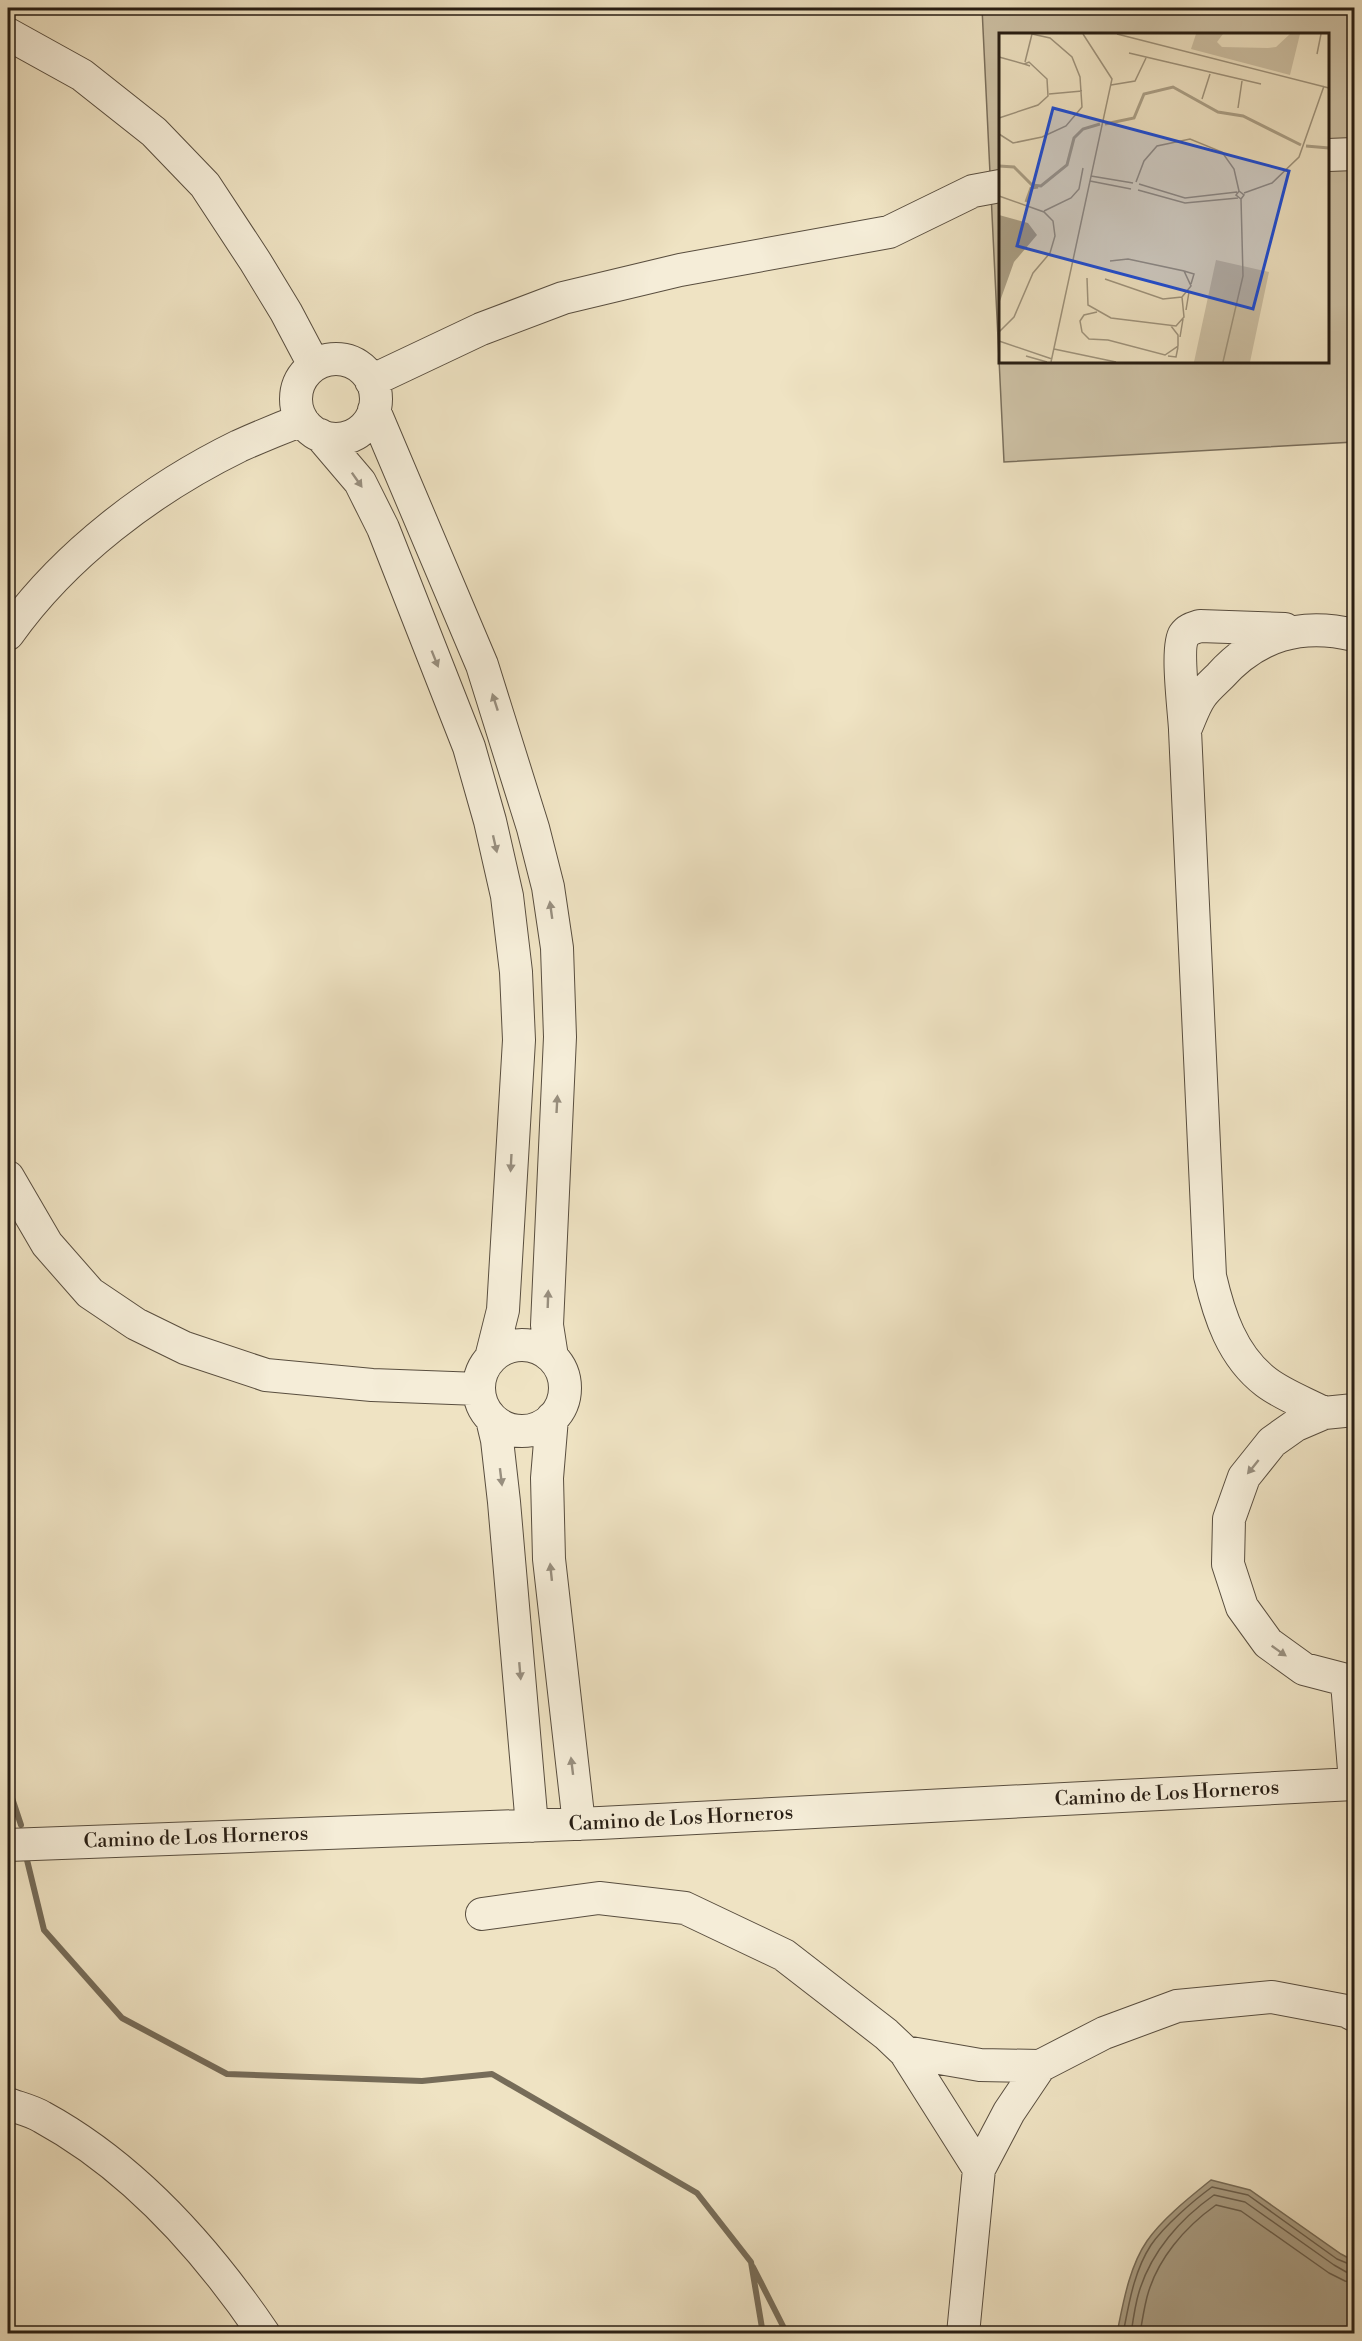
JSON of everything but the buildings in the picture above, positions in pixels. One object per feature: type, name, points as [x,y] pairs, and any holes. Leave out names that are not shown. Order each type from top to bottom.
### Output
[{"type":"street","points":[[8,34],[82,75],[154,132],[205,185],[262,271],[314,365]]},
{"type":"street","points":[[1329,155],[1354,154]]},
{"type":"street","points":[[373,395],[481,329],[563,298],[680,270],[889,232],[973,191],[999,186]]},
{"type":"street","points":[[491,1358],[503,1310],[519,1040],[516,972],[507,896],[490,821],[469,747],[383,528],[360,482],[297,408],[296,396],[305,374],[314,365],[326,360],[346,360],[363,370],[482,665],[506,735],[548,887],[557,948],[560,1037],[547,1325],[552,1357],[563,1376],[565,1388],[560,1409],[552,1418],[533,1430],[511,1430],[492,1419]]},
{"type":"street","points":[[8,634],[22,613],[59,572],[117,522],[178,481],[238,447],[311,427],[331,438],[353,435],[370,420],[373,395]]},
{"type":"street","points":[[1324,1413],[1265,1381],[1238,1351],[1219,1313],[1210,1276],[1181,655],[1182,637],[1188,630],[1200,626],[1349,631]]},
{"type":"street","points":[[1185,730],[1201,696],[1232,662],[1264,640],[1303,630]]},
{"type":"street","points":[[469,747],[506,735]]},
{"type":"street","points":[[519,1040],[560,1037]]},
{"type":"street","points":[[8,1177],[47,1244],[90,1293],[136,1324],[185,1348],[266,1375],[372,1385],[478,1389]]},
{"type":"street","points":[[532,1826],[506,1513],[497,1440],[492,1419],[480,1400],[478,1389],[484,1367],[500,1351],[521,1345],[532,1346],[552,1357]]},
{"type":"street","points":[[1265,1381],[1272,1442]]},
{"type":"street","points":[[1354,1410],[1324,1413],[1296,1425],[1272,1442],[1244,1477],[1229,1519],[1228,1564],[1242,1607],[1268,1643],[1304,1669],[1351,1682],[1354,1770]]},
{"type":"street","points":[[552,1418],[547,1478],[549,1559],[579,1824]]},
{"type":"street","name":"Camino de Los Horneros","points":[[8,1845],[579,1824],[1354,1784]]},
{"type":"street","points":[[482,1914],[599,1898],[685,1908],[783,1955],[886,2034],[905,2052],[978,2169]]},
{"type":"street","points":[[905,2052],[980,2065],[1040,2066],[1104,2033],[1177,2006],[1272,1997],[1346,2011],[1354,2015]]},
{"type":"street","points":[[963,2334],[978,2169],[1009,2112],[1040,2066]]},
{"type":"street","points":[[8,2104],[40,2116],[75,2137],[138,2184],[212,2263],[264,2334]]},
{"type":"shaded area","points":[[982,8],[1354,8],[1354,442],[1004,462],[999,363],[1329,363],[1329,33],[999,33],[999,359]]},
{"type":"water","points":[[1211,2180],[1250,2190],[1354,2261],[1354,2333],[1117,2333],[1131,2274],[1147,2241],[1168,2217]]},
{"type":"waterway","points":[[8,1786],[21,1825]]},
{"type":"waterway","points":[[27,1860],[44,1930],[122,2018],[227,2074],[422,2081],[492,2074],[697,2193],[751,2262],[763,2334]]},
{"type":"waterway","points":[[753,2267],[787,2334]]}]
